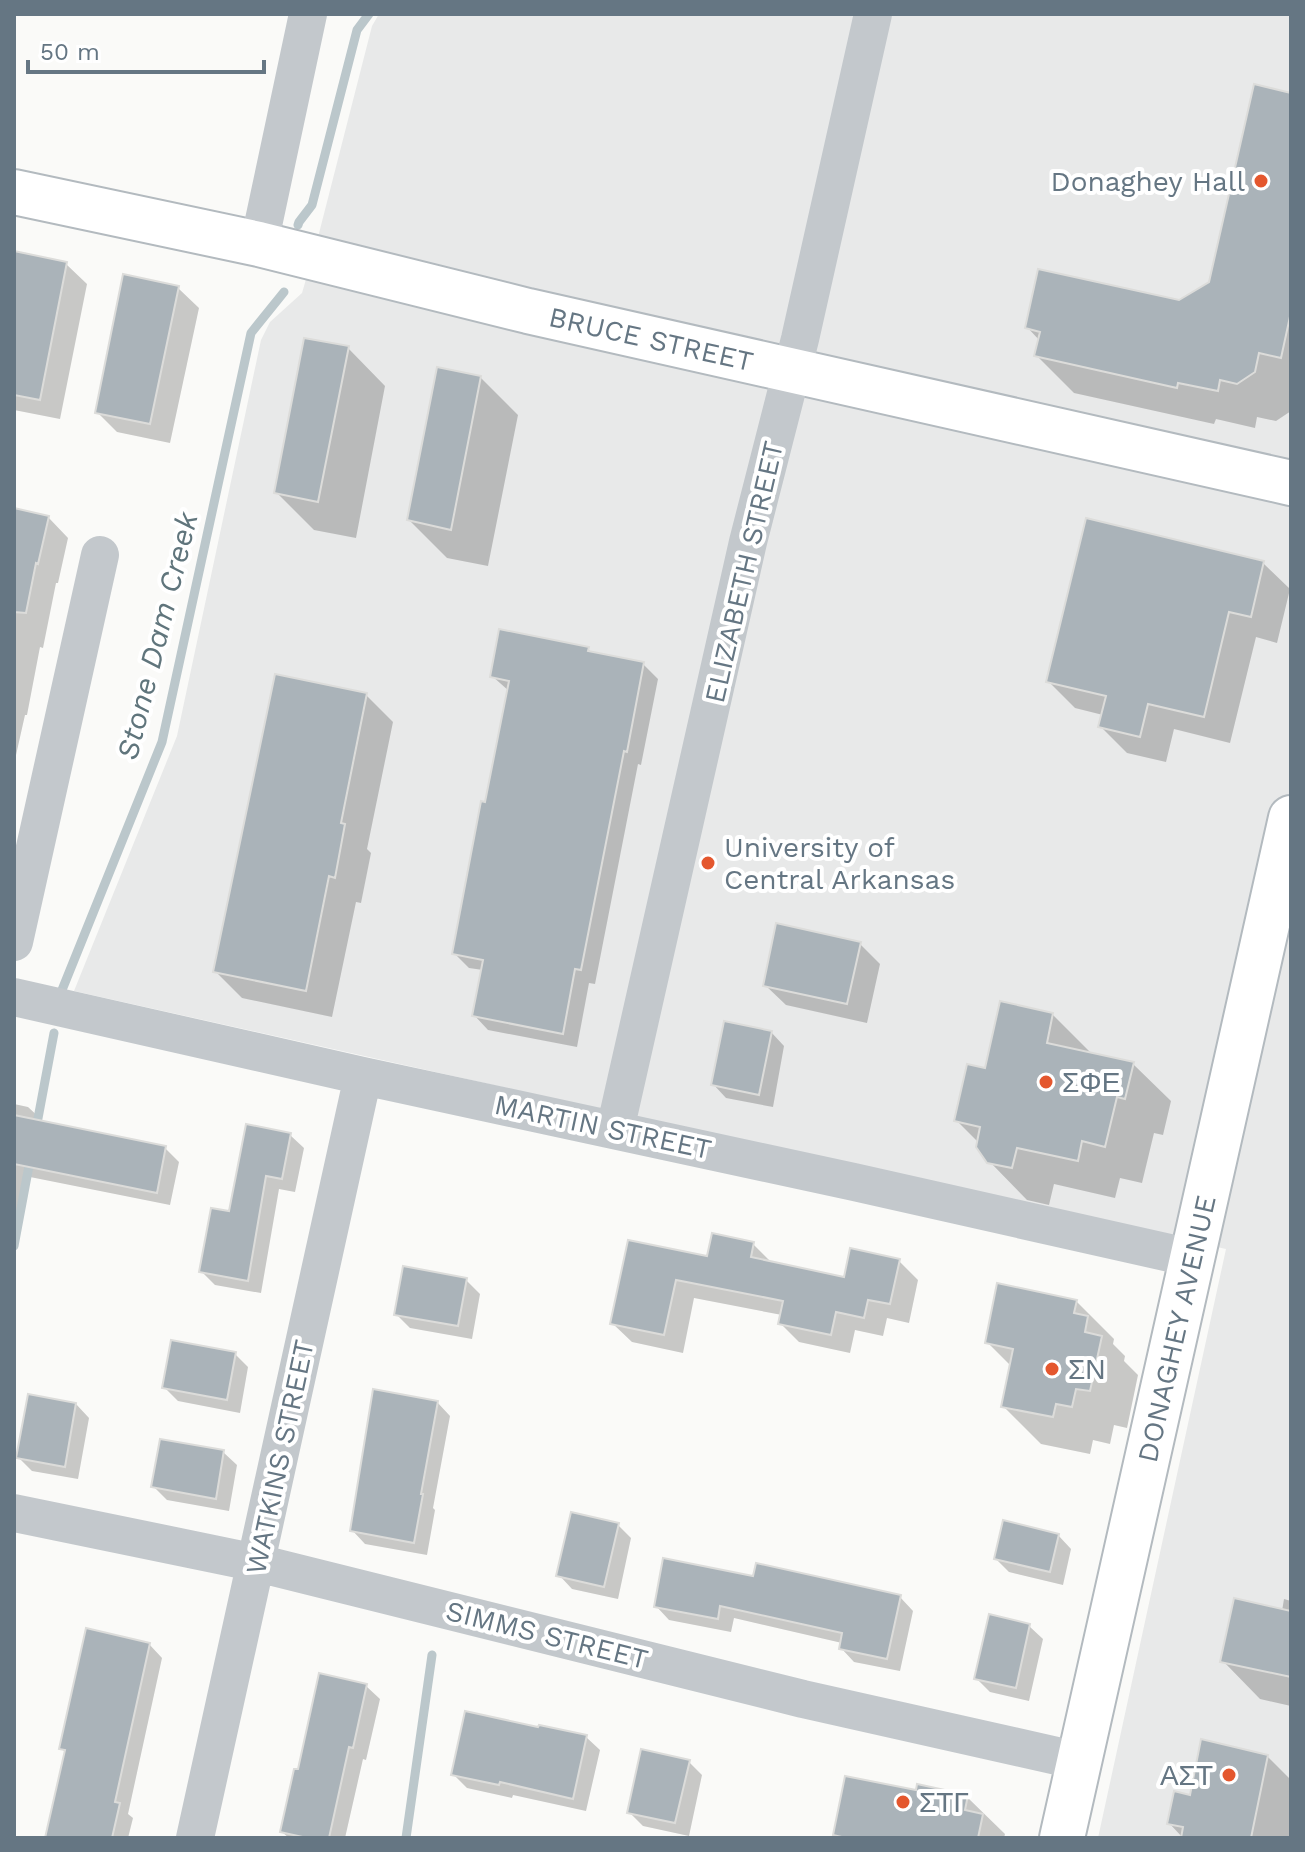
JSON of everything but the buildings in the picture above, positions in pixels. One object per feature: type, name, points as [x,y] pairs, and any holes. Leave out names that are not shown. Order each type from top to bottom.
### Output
[{"type":"street","points":[[259,244],[308,14]]},
{"type":"street","name":"ELIZABETH STREET","points":[[615,1130],[748,542],[793,370],[873,14]]},
{"type":"street","name":"BRUCE STREET","points":[[14,192],[259,244],[528,311],[1291,483]]},
{"type":"street","points":[[14,942],[100,555]]},
{"type":"street","name":"DONAGHEY AVENUE","points":[[1062,1838],[1291,818]]},
{"type":"street","name":"MARTIN STREET","points":[[14,997],[1192,1258]]},
{"type":"street","name":"WATKINS STREET","points":[[195,1838],[363,1076]]},
{"type":"street","name":"SIMMS STREET","points":[[14,1513],[257,1563],[803,1699],[1079,1761]]},
{"type":"shaded area","name":"University of Central Arkansas","points":[[379,14],[1291,14],[1291,1838],[1098,1838],[1226,1249],[74,991],[177,736],[261,340],[270,322],[302,293],[372,26]]},
{"type":"waterway","name":"Stone Dam Creek","points":[[298,225],[312,205],[357,30],[369,14]]},
{"type":"waterway","name":"Stone Dam Creek","points":[[62,990],[162,742],[251,333],[284,292]]},
{"type":"waterway","name":"Stone Dam Creek","points":[[36,1129],[54,1033]]},
{"type":"waterway","name":"Stone Dam Creek","points":[[14,1246],[31,1155]]},
{"type":"waterway","name":"Stone Dam Creek","points":[[406,1838],[432,1655]]},
{"type":"place","name":"Donaghey Hall","points":[[1261,181]]},
{"type":"place","name":"University of Central Arkansas","points":[[708,863]]},
{"type":"place","name":"ΣΦΕ","points":[[1046,1082]]},
{"type":"place","name":"ΣΝ","points":[[1052,1369]]},
{"type":"place","name":"ΑΣΤ","points":[[1229,1775]]},
{"type":"place","name":"ΣΤΓ","points":[[903,1802]]}]
